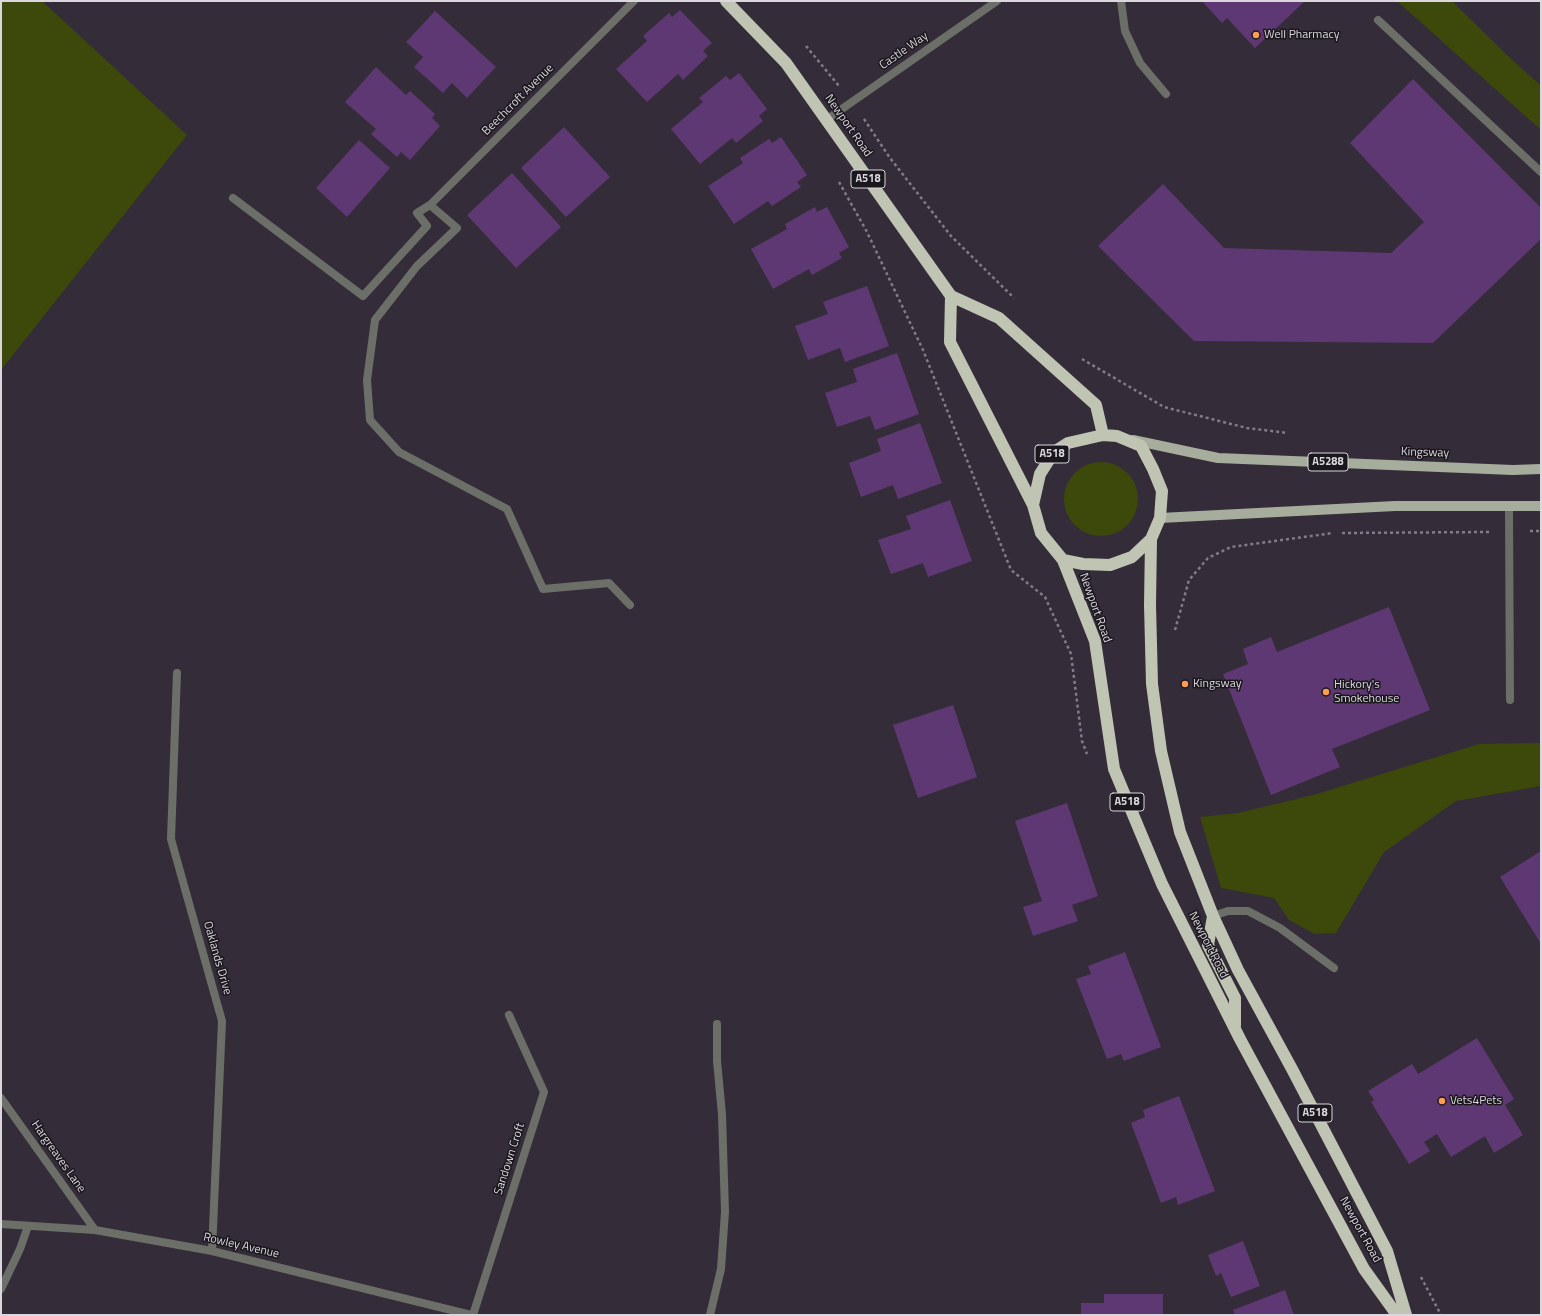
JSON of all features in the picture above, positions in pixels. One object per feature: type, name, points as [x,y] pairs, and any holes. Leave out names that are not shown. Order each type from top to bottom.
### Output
[{"type":"highway","name":"Newport Road","points":[[726,1],[786,63],[951,296],[999,318],[1096,405],[1103,435]]},
{"type":"highway","name":"Newport Road","points":[[951,296],[950,342],[1033,505],[1041,533],[1063,560],[1095,641],[1114,768],[1162,884],[1236,1029],[1364,1269],[1397,1315]]},
{"type":"highway","name":"Newport Road","points":[[1033,505],[1040,474],[1054,452],[1068,442],[1103,435],[1117,436],[1141,446],[1154,469],[1162,491],[1160,518],[1151,539],[1150,605],[1152,684],[1160,751],[1180,832],[1213,916],[1238,970],[1296,1076],[1387,1251],[1406,1315]]},
{"type":"highway","name":"Newport Road","points":[[1063,560],[1083,564],[1110,565],[1132,557],[1151,539]]},
{"type":"highway","points":[[1213,916],[1208,945],[1235,998],[1236,1029]]},
{"type":"main road","name":"Kingsway","points":[[1117,436],[1218,458],[1513,470],[1541,469]]},
{"type":"main road","points":[[1160,518],[1395,506],[1541,506]]},
{"type":"street","name":"Beechcroft Avenue","points":[[233,198],[363,296],[427,226],[417,213],[430,206],[634,1]]},
{"type":"street","name":"Castle Way","points":[[826,120],[996,1]]},
{"type":"street","points":[[1121,1],[1125,31],[1140,63],[1166,94]]},
{"type":"street","points":[[1378,20],[1541,172]]},
{"type":"street","points":[[430,206],[457,228],[417,266],[374,320],[367,380],[370,420],[399,452],[507,509],[543,589],[609,583],[630,605]]},
{"type":"street","points":[[1509,506],[1510,700]]},
{"type":"street","name":"Oaklands Drive","points":[[176,673],[171,840],[222,1021],[212,1251]]},
{"type":"street","points":[[1213,916],[1228,911],[1248,911],[1280,928],[1334,968]]},
{"type":"street","name":"Sandown Croft","points":[[472,1315],[544,1092],[509,1015]]},
{"type":"street","points":[[710,1315],[721,1269],[725,1212],[722,1114],[717,1061],[716,1024]]},
{"type":"street","name":"Hargreaves Lane","points":[[1,1098],[94,1230]]},
{"type":"street","name":"Rowley Avenue","points":[[1,1224],[94,1230],[212,1251],[472,1315]]},
{"type":"street","points":[[1,1289],[20,1250],[28,1226]]},
{"type":"path","points":[[806,46],[852,102],[890,158],[951,236],[1016,300]]},
{"type":"path","points":[[839,181],[867,232],[923,350],[1010,570],[1044,597],[1072,654],[1082,741],[1087,756]]},
{"type":"path","points":[[1077,355],[1164,407],[1247,428],[1288,433]]},
{"type":"path","points":[[1173,637],[1189,580],[1208,558],[1231,547],[1335,533],[1467,532]]},
{"type":"green space","points":[[1,1],[42,1],[187,135],[1,370]]},
{"type":"green space","points":[[1397,1],[1452,1],[1541,86],[1541,130]]},
{"type":"green space","points":[[1094,462],[1108,462],[1115,464],[1128,472],[1136,485],[1138,499],[1136,513],[1128,526],[1115,534],[1108,536],[1094,536],[1087,534],[1074,526],[1066,513],[1064,506],[1064,492],[1066,485],[1074,472],[1087,464]]},
{"type":"green space","points":[[1541,743],[1541,786],[1456,801],[1384,852],[1336,933],[1315,934],[1289,920],[1274,898],[1221,888],[1200,817],[1238,813],[1317,794],[1479,744]]},
{"type":"building","name":"Well Pharmacy","points":[[1202,1],[1305,1],[1255,48],[1227,18],[1222,23]]},
{"type":"building","points":[[680,10],[712,43],[703,51],[708,56],[683,80],[678,74],[647,102],[616,69],[647,41],[643,36],[669,13],[672,17]]},
{"type":"building","points":[[435,11],[496,67],[467,98],[452,83],[443,93],[414,67],[423,57],[406,42]]},
{"type":"building","points":[[376,67],[406,95],[410,91],[435,114],[432,118],[440,126],[410,160],[401,152],[397,157],[371,134],[376,129],[345,102]]},
{"type":"building","points":[[739,73],[767,109],[759,116],[763,121],[736,143],[732,138],[700,164],[671,129],[703,102],[699,98],[726,76],[730,80]]},
{"type":"building","points":[[1413,79],[1541,208],[1541,239],[1433,343],[1194,341],[1098,246],[1163,184],[1224,248],[1391,253],[1424,222],[1350,143]]},
{"type":"building","points":[[564,127],[610,177],[566,217],[521,168]]},
{"type":"building","points":[[781,137],[807,175],[797,182],[801,187],[772,206],[768,201],[734,224],[708,186],[743,163],[740,158],[769,139],[772,143]]},
{"type":"building","points":[[359,140],[390,168],[347,217],[316,188]]},
{"type":"building","points":[[512,173],[561,227],[516,268],[467,215]]},
{"type":"building","points":[[815,207],[817,212],[827,207],[849,247],[839,253],[842,258],[812,275],[809,269],[773,289],[751,249],[787,229],[785,224]]},
{"type":"building","points":[[867,286],[889,346],[845,362],[840,348],[808,360],[795,326],[828,314],[823,302]]},
{"type":"building","points":[[897,353],[919,414],[875,430],[870,416],[837,427],[825,393],[857,382],[853,369]]},
{"type":"building","points":[[920,423],[942,483],[898,499],[893,485],[861,497],[849,463],[881,451],[877,439]]},
{"type":"building","points":[[950,500],[972,561],[928,577],[923,563],[891,574],[878,540],[911,529],[906,516]]},
{"type":"building","name":"Hickory's Smokehouse","points":[[1389,607],[1430,710],[1332,749],[1340,767],[1271,795],[1223,674],[1248,664],[1243,649],[1271,637],[1277,652]]},
{"type":"building","points":[[953,705],[977,777],[918,798],[893,725]]},
{"type":"building","points":[[1067,803],[1098,896],[1072,905],[1078,921],[1033,936],[1023,907],[1042,901],[1015,821]]},
{"type":"building","points":[[1541,851],[1541,944],[1500,877]]},
{"type":"building","points":[[1125,952],[1161,1047],[1124,1061],[1121,1054],[1107,1059],[1076,979],[1091,974],[1088,966]]},
{"type":"building","name":"Vets4Pets","points":[[1477,1038],[1514,1099],[1505,1105],[1523,1135],[1494,1153],[1485,1136],[1451,1157],[1437,1134],[1424,1142],[1430,1151],[1409,1164],[1371,1102],[1374,1100],[1368,1091],[1412,1064],[1418,1074]]},
{"type":"building","points":[[1179,1096],[1215,1191],[1178,1205],[1176,1197],[1161,1203],[1131,1123],[1145,1117],[1143,1110]]},
{"type":"building","points":[[1243,1241],[1260,1286],[1231,1297],[1221,1273],[1216,1276],[1208,1255]]},
{"type":"building","points":[[1285,1290],[1294,1315],[1235,1315],[1233,1310]]},
{"type":"building","points":[[1104,1294],[1163,1294],[1163,1315],[1081,1315],[1081,1303],[1104,1303]]},
{"type":"place","name":"Well Pharmacy","points":[[1256,35]]},
{"type":"place","name":"Kingsway","points":[[1185,684]]},
{"type":"place","name":"Hickory's Smokehouse","points":[[1326,692]]},
{"type":"place","name":"Vets4Pets","points":[[1442,1101]]}]
